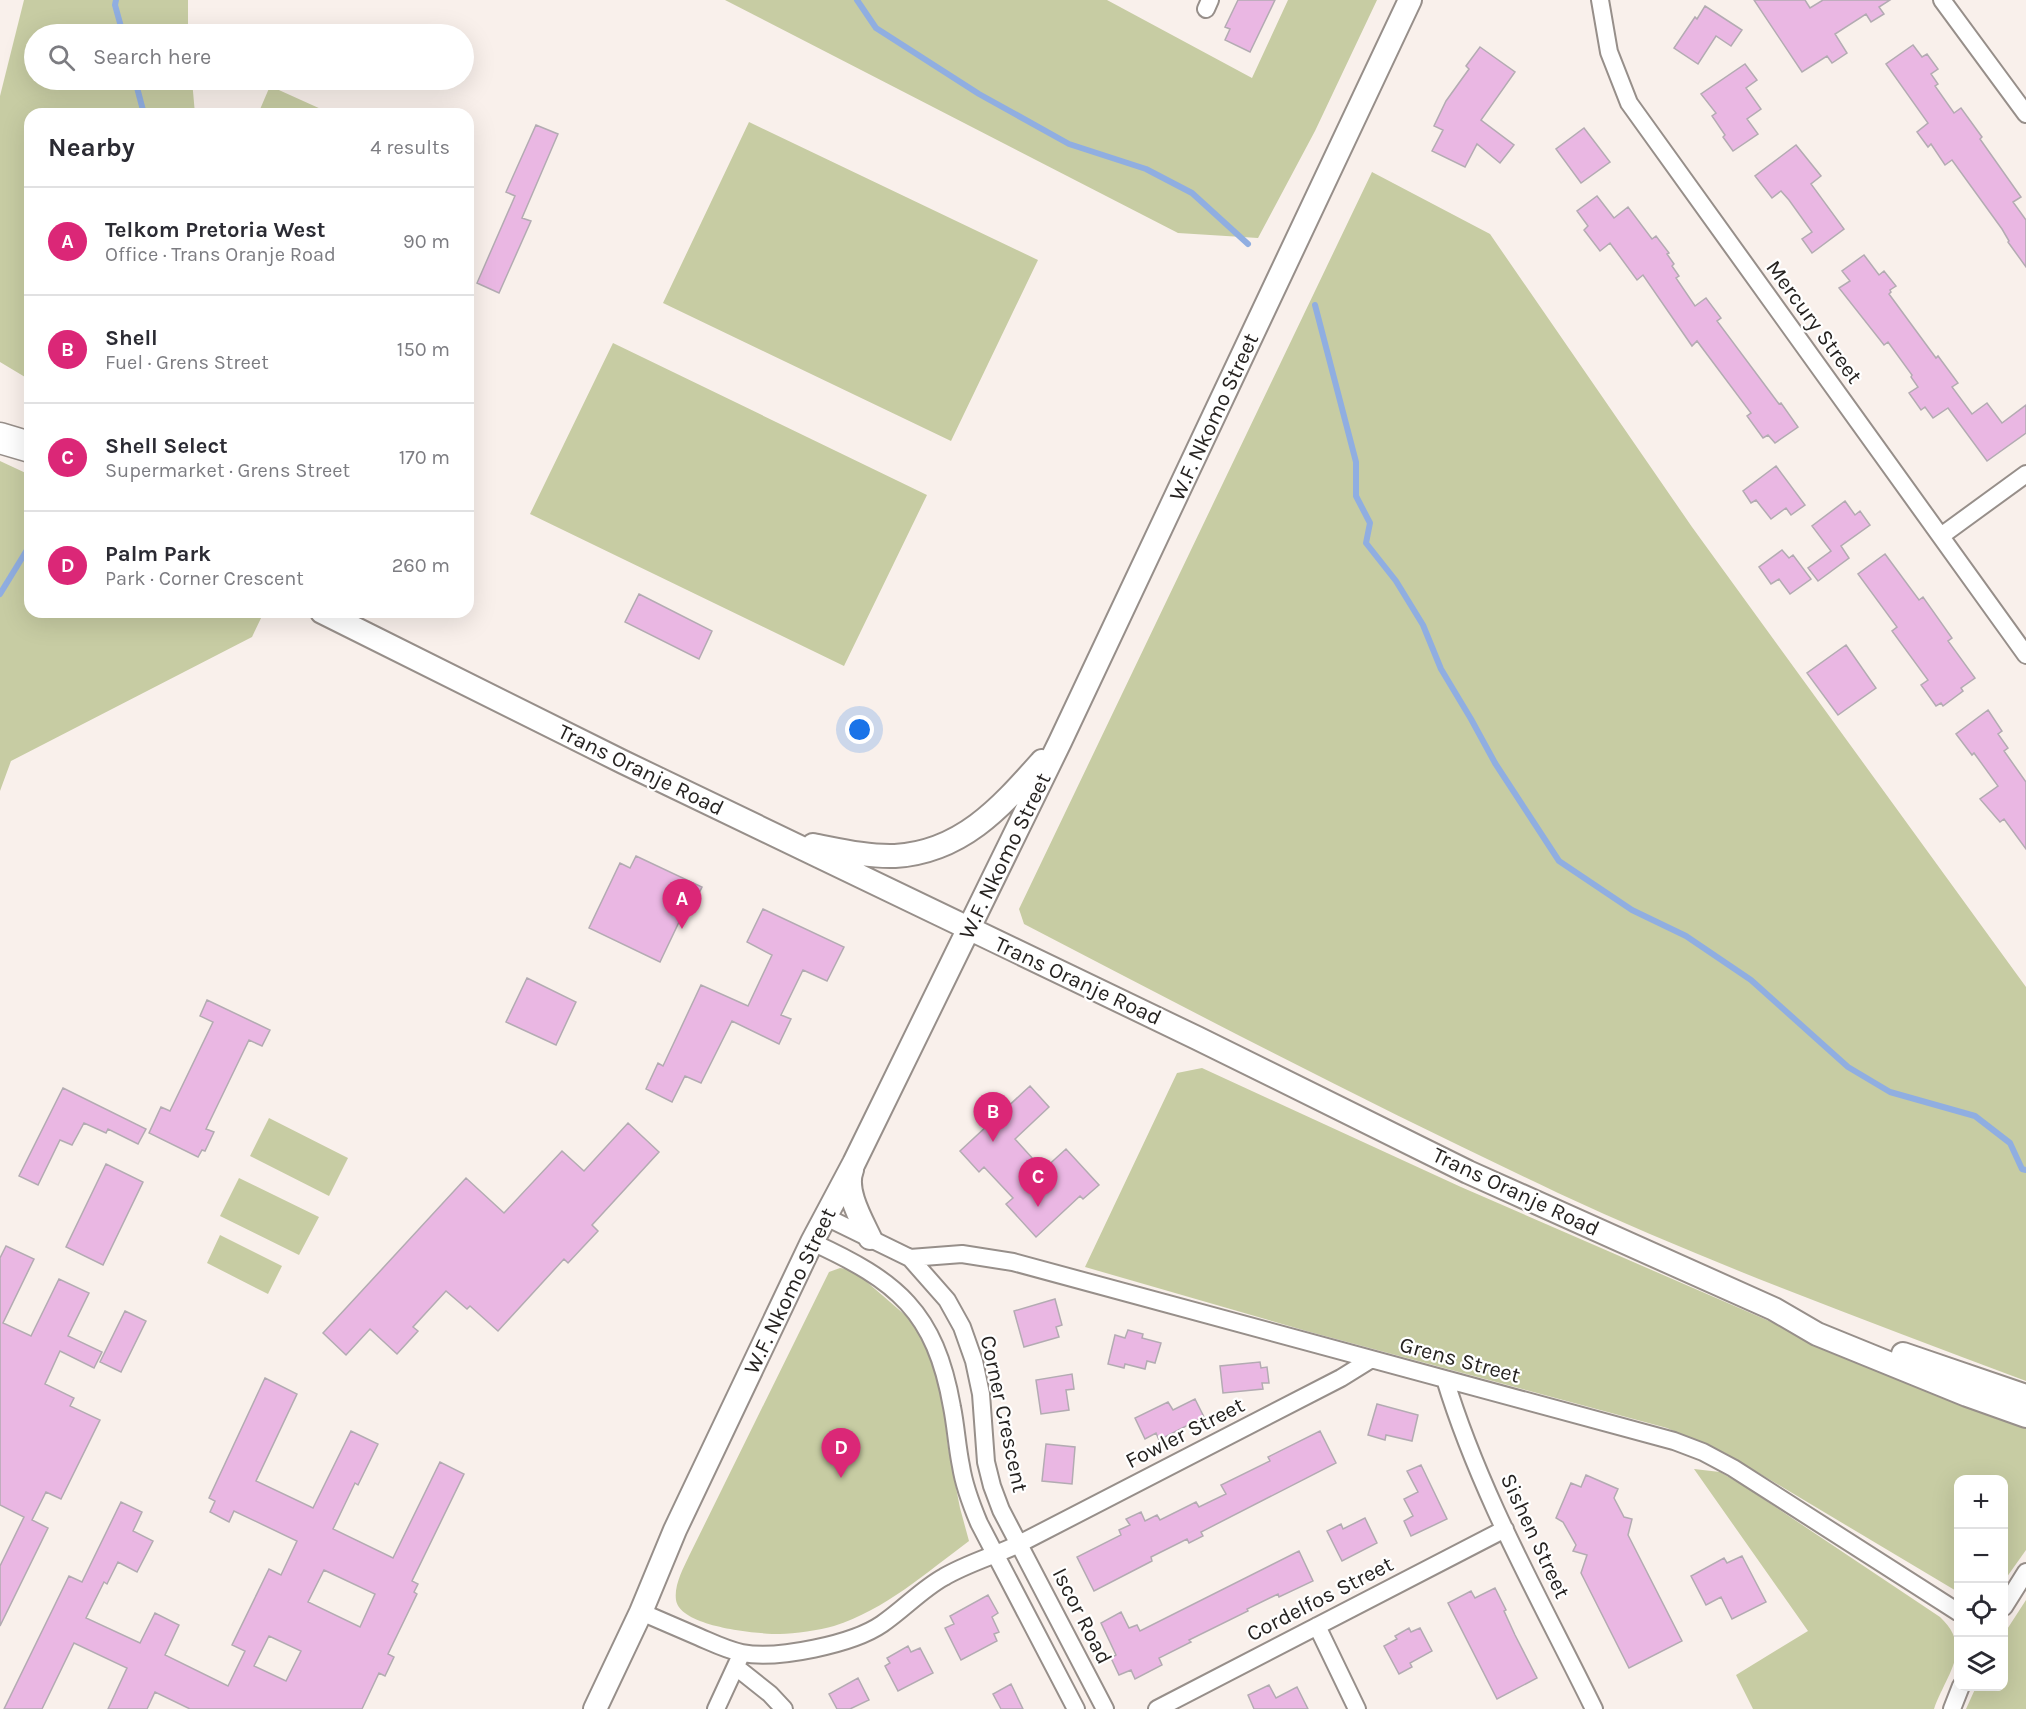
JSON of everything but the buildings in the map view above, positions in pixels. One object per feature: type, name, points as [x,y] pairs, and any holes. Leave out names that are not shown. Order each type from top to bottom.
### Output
[{"type":"highway","points":[[0,438],[24,445]]},
{"type":"main road","name":"W.F. Nkomo Street","points":[[595,1709],[641,1612],[675,1530],[812,1242],[854,1163],[1060,742],[1410,0]]},
{"type":"main road","points":[[0,423],[24,437]]},
{"type":"main road","name":"Trans Oranje Road","points":[[334,618],[1468,1172],[1774,1309],[1817,1334],[1967,1395],[2026,1416]]},
{"type":"main road","points":[[787,841],[864,854],[894,856],[925,852],[947,844],[976,827],[1007,800],[1060,742]]},
{"type":"main road","points":[[854,1163],[848,1178],[870,1238]]},
{"type":"main road","name":"Trans Oranje Road","points":[[1774,1309],[1811,1317],[1906,1355],[2026,1396]]},
{"type":"street","name":"Mercury Street","points":[[1600,0],[1610,52],[1629,103],[2026,655]]},
{"type":"street","points":[[1942,0],[2025,108]]},
{"type":"street","points":[[1941,536],[2026,474]]},
{"type":"street","name":"Corner Crescent","points":[[825,1217],[910,1258],[946,1300],[962,1327],[974,1360],[981,1394],[986,1462],[1001,1510],[1019,1544]]},
{"type":"street","points":[[812,1242],[852,1261],[884,1280],[906,1300],[924,1323],[938,1352],[947,1380],[961,1468],[968,1496],[1076,1709]]},
{"type":"street","name":"Grens Street","points":[[910,1258],[962,1254],[1013,1262],[1370,1360],[1638,1430],[1703,1452],[1741,1473],[1954,1609]]},
{"type":"street","name":"Fowler Street","points":[[996,1555],[1341,1378],[1370,1360]]},
{"type":"street","name":"Sishen Street","points":[[1445,1379],[1463,1434],[1505,1529],[1594,1709]]},
{"type":"street","name":"Cordelfos Street","points":[[1157,1709],[1505,1529]]},
{"type":"street","name":"Iscor Road","points":[[1019,1544],[1105,1709]]},
{"type":"street","points":[[739,1660],[805,1650],[856,1636],[881,1624],[942,1578],[966,1565],[996,1555]]},
{"type":"street","points":[[2008,1601],[2026,1572]]},
{"type":"street","points":[[641,1612],[720,1646],[739,1660],[784,1709]]},
{"type":"street","points":[[1317,1626],[1357,1709]]},
{"type":"street","points":[[716,1709],[739,1660]]},
{"type":"street","points":[[1952,1709],[1959,1691]]},
{"type":"green space","points":[[24,0],[188,0],[188,24],[24,24],[24,90],[193,90],[194,108],[24,108],[24,376],[0,362],[0,96]]},
{"type":"green space","points":[[725,0],[1107,0],[1252,78],[1288,0],[1377,0],[1315,131],[1258,238],[1178,233]]},
{"type":"green space","points":[[268,90],[279,90],[319,108],[261,108]]},
{"type":"green space","points":[[749,122],[1038,260],[951,441],[663,303]]},
{"type":"green space","points":[[1372,172],[1490,234],[1692,527],[2026,987],[2026,1381],[1732,1268],[1558,1193],[1423,1128],[1024,924],[1019,909]]},
{"type":"green space","points":[[613,343],[927,495],[844,666],[530,514]]},
{"type":"green space","points":[[0,461],[24,472],[24,618],[261,618],[252,637],[11,761],[0,791]]},
{"type":"green space","points":[[1202,1068],[1461,1187],[1870,1365],[2026,1426],[2026,1550],[2008,1575],[2008,1475],[1954,1475],[1954,1590],[1725,1453],[1667,1428],[1310,1332],[1085,1267],[1177,1073]]},
{"type":"green space","points":[[269,1118],[348,1158],[329,1196],[250,1156]]},
{"type":"green space","points":[[239,1178],[319,1217],[299,1255],[220,1216]]},
{"type":"green space","points":[[220,1235],[282,1266],[268,1294],[207,1263]]},
{"type":"green space","points":[[840,1268],[853,1270],[912,1321],[928,1348],[941,1385],[948,1447],[969,1541],[888,1600],[853,1619],[834,1626],[807,1632],[780,1634],[738,1630],[705,1623],[691,1617],[681,1609],[676,1600],[676,1589],[680,1577],[829,1272]]},
{"type":"green space","points":[[1694,1469],[1720,1472],[1744,1486],[1940,1617],[1954,1638],[1954,1662],[1934,1709],[1753,1709],[1736,1675],[1808,1631]]},
{"type":"green space","points":[[2026,1600],[2026,1709],[1966,1709],[1974,1691],[2008,1691],[2008,1628]]},
{"type":"waterway","points":[[116,0],[115,5],[120,24]]},
{"type":"waterway","points":[[857,0],[876,28],[979,94],[1069,144],[1146,169],[1192,193],[1248,244]]},
{"type":"waterway","points":[[138,90],[142,108]]},
{"type":"waterway","points":[[1315,305],[1356,462],[1356,496],[1370,523],[1366,543],[1396,581],[1423,625],[1441,669],[1495,763],[1559,861],[1632,910],[1686,936],[1751,980],[1848,1067],[1890,1092],[1975,1116],[2010,1143],[2022,1169],[2026,1170]]},
{"type":"waterway","points":[[0,594],[24,555]]},
{"type":"place","name":"Telkom Pretoria West","points":[[682,929]]},
{"type":"place","name":"Shell","points":[[993,1142]]},
{"type":"place","name":"Shell Select","points":[[1038,1207]]},
{"type":"place","name":"Palm Park","points":[[841,1478]]}]
